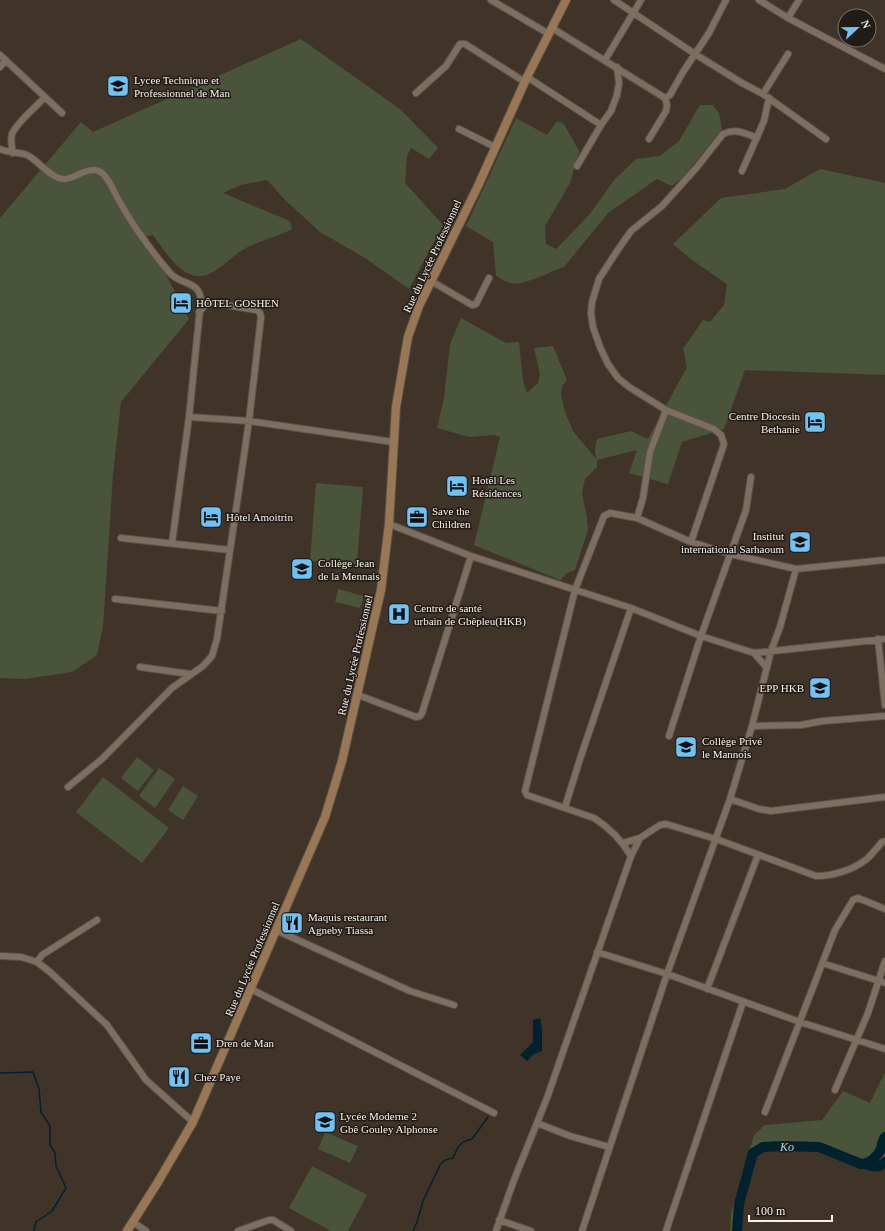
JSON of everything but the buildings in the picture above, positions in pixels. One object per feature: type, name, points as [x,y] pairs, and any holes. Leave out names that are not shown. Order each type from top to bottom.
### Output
[{"type":"main road","name":"Rue du Lycée Professionnel","points":[[127,1231],[193,1122],[326,817],[342,761],[358,695],[381,590],[389,524],[396,407],[408,337],[419,306],[526,80],[566,0]]},
{"type":"street","points":[[491,0],[605,60],[665,98],[667,105],[666,110],[649,139]]},
{"type":"street","points":[[614,0],[695,54],[763,94],[826,139]]},
{"type":"street","points":[[605,60],[641,0]]},
{"type":"street","points":[[665,98],[670,95],[683,72],[709,33],[726,0]]},
{"type":"street","points":[[759,0],[788,18],[885,69]]},
{"type":"street","points":[[788,18],[798,0]]},
{"type":"street","points":[[416,93],[446,66],[460,44],[465,44],[601,125]]},
{"type":"street","points":[[763,94],[788,54]]},
{"type":"street","points":[[0,55],[62,113]]},
{"type":"street","points":[[0,67],[6,60]]},
{"type":"street","points":[[577,166],[611,111],[617,95],[619,84],[617,67]]},
{"type":"street","points":[[13,153],[11,141],[12,134],[18,125],[45,97]]},
{"type":"street","points":[[742,171],[764,121],[769,98]]},
{"type":"street","points":[[459,129],[495,147]]},
{"type":"street","points":[[691,542],[724,444],[721,435],[714,429],[666,410],[629,387],[618,378],[608,364],[600,347],[593,327],[591,314],[595,291],[599,279],[631,231],[662,206],[697,167],[723,134],[737,131],[757,138]]},
{"type":"street","points":[[0,150],[25,154],[34,159],[52,175],[63,179],[89,171],[99,171],[106,176],[117,198],[164,267],[174,278],[194,286],[200,293],[201,298],[189,417],[172,543]]},
{"type":"street","points":[[431,281],[472,305],[476,304],[489,278]]},
{"type":"street","points":[[68,787],[102,759],[172,688],[203,666],[212,656],[218,639],[249,421],[261,317],[257,310],[214,303],[207,303],[199,312]]},
{"type":"street","points":[[637,518],[643,498],[650,452],[666,410]]},
{"type":"street","points":[[189,417],[249,421],[393,442]]},
{"type":"street","points":[[669,736],[701,636],[746,510],[751,477]]},
{"type":"street","points":[[631,856],[623,843],[602,823],[594,818],[527,795],[525,791],[575,590],[604,516],[610,513],[637,518],[691,542],[730,554],[796,569],[885,560]]},
{"type":"street","points":[[389,524],[471,556],[631,608],[701,636],[754,653],[885,639]]},
{"type":"street","points":[[121,538],[230,550]]},
{"type":"street","points":[[358,695],[416,717],[420,716],[471,556]]},
{"type":"street","points":[[582,1231],[667,974],[730,799],[752,726],[771,651],[780,627],[796,569]]},
{"type":"street","points":[[116,599],[222,611]]},
{"type":"street","points":[[565,808],[582,752],[631,608]]},
{"type":"street","points":[[878,640],[885,705]]},
{"type":"street","points":[[754,653],[767,668]]},
{"type":"street","points":[[140,667],[190,674]]},
{"type":"street","points":[[752,726],[801,725],[830,720],[885,716]]},
{"type":"street","points":[[730,799],[759,809],[771,811],[885,798]]},
{"type":"street","points":[[623,843],[640,838],[660,825],[666,824],[716,839],[816,876],[825,876],[839,873],[854,867],[866,859],[882,842],[885,841]]},
{"type":"street","points":[[496,1231],[547,1098],[631,856],[640,838]]},
{"type":"street","points":[[707,989],[758,855]]},
{"type":"street","points":[[765,1112],[836,930],[855,898],[885,909]]},
{"type":"street","points":[[37,962],[42,955],[97,920]]},
{"type":"street","points":[[277,931],[410,991],[454,1004]]},
{"type":"street","points":[[597,952],[667,974],[800,1022],[885,1049]]},
{"type":"street","points":[[0,956],[21,957],[37,962],[50,972],[107,1025],[146,1080],[193,1122]]},
{"type":"street","points":[[835,1090],[855,1040],[868,1013],[885,961]]},
{"type":"street","points":[[822,963],[885,983]]},
{"type":"street","points":[[250,989],[494,1114]]},
{"type":"street","points":[[666,1231],[743,1002]]},
{"type":"street","points":[[537,1123],[570,1136],[609,1148]]},
{"type":"street","points":[[238,1231],[269,1220],[272,1220],[292,1231]]},
{"type":"street","points":[[499,1220],[532,1231]]},
{"type":"street","points":[[133,1222],[146,1231]]},
{"type":"green space","points":[[301,39],[400,109],[438,148],[429,159],[411,148],[407,156],[405,183],[443,225],[409,289],[365,258],[320,232],[285,200],[267,180],[241,185],[223,193],[290,221],[292,229],[244,249],[209,274],[200,276],[191,275],[183,271],[169,257],[153,235],[146,236],[189,319],[121,402],[113,475],[103,627],[97,655],[72,672],[25,679],[0,678],[0,218],[81,122],[93,132]]},
{"type":"green space","points":[[700,105],[713,105],[719,113],[722,129],[683,177],[672,186],[657,179],[608,213],[564,267],[529,281],[515,284],[506,282],[496,276],[493,242],[466,226],[516,118],[547,135],[557,121],[564,124],[579,151],[570,183],[545,226],[546,244],[556,249],[589,215],[615,179],[636,159],[660,156],[679,141]]},
{"type":"green space","points":[[820,169],[885,183],[885,375],[745,370],[724,429],[682,442],[668,484],[629,473],[637,450],[597,460],[597,467],[585,479],[582,493],[588,530],[575,570],[567,573],[560,580],[474,545],[500,437],[493,435],[469,437],[437,428],[444,398],[450,344],[461,318],[506,343],[519,342],[523,381],[527,393],[538,383],[540,374],[534,348],[553,346],[567,380],[562,386],[561,394],[565,412],[573,431],[596,459],[595,448],[597,439],[631,431],[648,439],[687,367],[683,349],[703,320],[710,322],[724,305],[727,284],[692,260],[673,244],[721,198],[785,189]]},
{"type":"green space","points":[[316,483],[363,487],[357,564],[310,561]]},
{"type":"green space","points":[[338,589],[364,596],[360,608],[335,602]]},
{"type":"green space","points":[[137,757],[154,770],[138,791],[121,778]]},
{"type":"green space","points":[[159,768],[175,779],[155,808],[139,796]]},
{"type":"green space","points":[[103,777],[169,828],[142,863],[76,812]]},
{"type":"green space","points":[[183,786],[198,796],[183,820],[168,810]]},
{"type":"green space","points":[[885,1072],[885,1162],[880,1165],[872,1166],[863,1164],[826,1149],[814,1146],[762,1147],[753,1153],[739,1204],[737,1231],[730,1231],[731,1213],[754,1135],[765,1125],[822,1120],[843,1091],[870,1103]]},
{"type":"green space","points":[[325,1132],[358,1146],[350,1163],[318,1149]]},
{"type":"green space","points":[[312,1166],[367,1195],[348,1231],[331,1231],[289,1208]]},
{"type":"water","points":[[540,1018],[542,1030],[542,1051],[534,1054],[527,1061],[520,1055],[533,1042],[533,1020]]},
{"type":"waterway","points":[[0,1073],[33,1072],[39,1089],[41,1112],[50,1126],[50,1145],[55,1153],[56,1166],[66,1188],[52,1211],[36,1222],[34,1231]]},
{"type":"waterway","points":[[413,1231],[423,1201],[440,1165],[445,1160],[453,1158],[458,1147],[463,1142],[472,1139],[488,1117]]},
{"type":"waterway","name":"Ko","points":[[737,1231],[739,1204],[753,1153],[763,1147],[819,1147],[864,1164],[878,1154],[885,1137]]},
{"type":"waterway","points":[[865,1164],[873,1167],[880,1166],[885,1162]]},
{"type":"place","name":"Lycee Technique et Professionnel de Man","points":[[118,86]]},
{"type":"place","name":"HÔTEL GOSHEN","points":[[181,303]]},
{"type":"place","name":"Centre Diocesin Bethanie","points":[[815,422]]},
{"type":"place","name":"Hotêl Les Résidences","points":[[457,486]]},
{"type":"place","name":"Hôtel Amoitrin","points":[[211,517]]},
{"type":"place","name":"Save the Children","points":[[417,517]]},
{"type":"place","name":"Institut international Sarhaoum","points":[[800,542]]},
{"type":"place","name":"Collège Jean de la Mennais","points":[[302,569]]},
{"type":"place","name":"Centre de santé urbain de Gbêpleu(HKB)","points":[[399,614]]},
{"type":"place","name":"EPP HKB","points":[[820,688]]},
{"type":"place","name":"Collège Privé le Mannois","points":[[686,747]]},
{"type":"place","name":"Maquis restaurant Agneby Tiassa","points":[[292,923]]},
{"type":"place","name":"Dren de Man","points":[[201,1043]]},
{"type":"place","name":"Chez Paye","points":[[179,1077]]},
{"type":"place","name":"Lycée Moderne 2 Gbê Gouley Alphonse","points":[[325,1122]]}]
